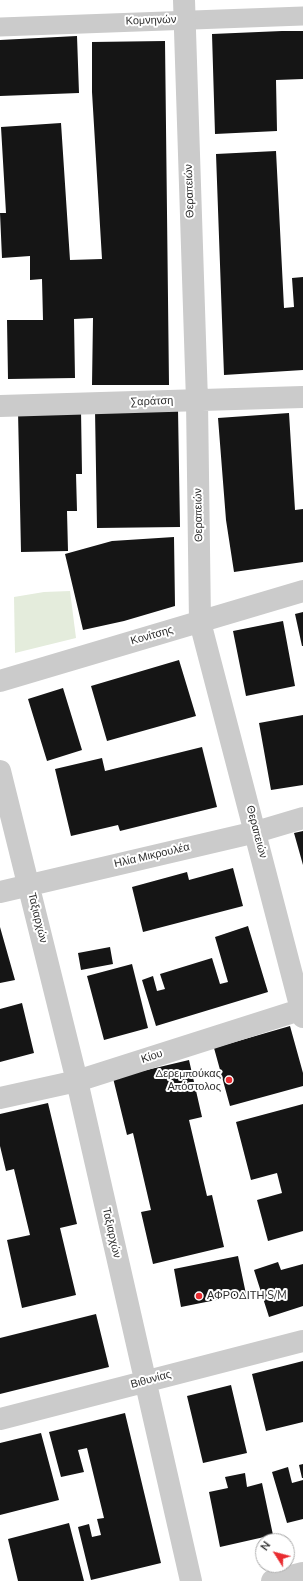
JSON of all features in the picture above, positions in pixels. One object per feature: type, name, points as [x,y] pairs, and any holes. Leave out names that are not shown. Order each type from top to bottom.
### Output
[{"type":"street","name":"Κομνηνών","points":[[0,27],[185,10],[303,16]]},
{"type":"street","name":"Θεραπειών","points":[[185,10],[197,401],[200,622],[302,1012]]},
{"type":"street","name":"Σαράτση","points":[[0,406],[303,398]]},
{"type":"street","name":"Κονίτσης","points":[[0,681],[303,591]]},
{"type":"street","name":"Ταξιαρχών","points":[[0,771],[77,1081],[190,1581]]},
{"type":"street","name":"Ηλία Μικρουλέα","points":[[0,892],[256,832],[303,818]]},
{"type":"street","name":"Κίου","points":[[0,1098],[77,1081],[302,1012]]},
{"type":"street","name":"Βιθυνίας","points":[[0,1419],[303,1341]]},
{"type":"street","points":[[272,1581],[303,1573]]},
{"type":"green space","points":[[70,591],[76,638],[15,653],[14,597],[44,592]]},
{"type":"building","points":[[303,31],[303,79],[276,80],[277,131],[215,134],[212,34]]},
{"type":"building","points":[[77,36],[79,93],[0,96],[0,40]]},
{"type":"building","points":[[165,41],[169,385],[92,385],[93,318],[74,319],[75,378],[8,379],[7,320],[43,320],[42,279],[30,280],[30,256],[2,258],[0,213],[6,213],[1,127],[61,123],[70,260],[102,259],[92,92],[92,42]]},
{"type":"building","points":[[276,151],[284,308],[294,307],[292,278],[303,277],[303,370],[224,375],[216,154]]},
{"type":"building","points":[[178,409],[180,527],[97,528],[95,410]]},
{"type":"building","points":[[81,410],[82,474],[76,474],[77,511],[67,511],[68,551],[21,552],[18,411]]},
{"type":"building","points":[[289,413],[295,510],[303,509],[303,562],[234,572],[226,520],[218,418]]},
{"type":"building","points":[[174,537],[175,606],[124,621],[83,630],[65,554],[112,541]]},
{"type":"building","points":[[303,612],[303,646],[302,646],[295,614]]},
{"type":"building","points":[[283,621],[295,686],[246,696],[233,631]]},
{"type":"building","points":[[179,660],[196,716],[107,741],[91,686]]},
{"type":"building","points":[[63,688],[82,750],[47,761],[28,699]]},
{"type":"building","points":[[303,715],[303,785],[271,790],[259,723]]},
{"type":"building","points":[[202,747],[217,807],[120,831],[118,825],[71,836],[55,769],[102,758],[105,771]]},
{"type":"building","points":[[303,831],[303,865],[294,833]]},
{"type":"building","points":[[233,868],[243,906],[143,932],[132,887],[187,872],[189,880]]},
{"type":"building","points":[[248,926],[268,992],[156,1026],[142,980],[153,976],[157,991],[165,989],[160,974],[212,958],[220,984],[228,982],[215,937]]},
{"type":"building","points":[[0,927],[15,980],[0,983]]},
{"type":"building","points":[[110,947],[113,964],[81,970],[78,953]]},
{"type":"building","points":[[132,964],[148,1028],[104,1040],[87,976]]},
{"type":"building","points":[[22,1003],[34,1053],[0,1062],[0,1009]]},
{"type":"building","points":[[290,1026],[303,1073],[303,1086],[230,1106],[214,1048]]},
{"type":"building","points":[[189,1060],[202,1117],[189,1120],[207,1196],[212,1195],[224,1247],[153,1264],[141,1212],[151,1210],[133,1133],[127,1135],[113,1078]]},
{"type":"building","points":[[48,1103],[77,1224],[60,1228],[76,1295],[22,1308],[7,1240],[30,1235],[14,1169],[6,1171],[0,1146],[0,1114]]},
{"type":"building","points":[[303,1104],[303,1231],[268,1241],[257,1200],[282,1193],[277,1173],[251,1180],[236,1122]]},
{"type":"building","points":[[238,1256],[246,1294],[181,1307],[174,1269]]},
{"type":"building","points":[[278,1262],[281,1270],[303,1264],[303,1306],[269,1317],[254,1270]]},
{"type":"building","points":[[96,1314],[109,1367],[0,1394],[0,1338]]},
{"type":"building","points":[[303,1361],[303,1422],[266,1431],[252,1374]]},
{"type":"building","points":[[231,1385],[247,1453],[203,1463],[187,1396]]},
{"type":"building","points":[[125,1413],[161,1563],[91,1580],[78,1527],[89,1524],[92,1537],[101,1535],[97,1519],[104,1518],[87,1448],[78,1450],[84,1472],[61,1477],[49,1432]]},
{"type":"building","points":[[41,1433],[59,1500],[0,1515],[0,1443]]},
{"type":"building","points":[[303,1464],[303,1478],[302,1478],[299,1465]]},
{"type":"building","points":[[288,1467],[292,1483],[303,1480],[303,1519],[287,1523],[272,1472]]},
{"type":"building","points":[[245,1473],[247,1487],[262,1483],[273,1533],[255,1533],[255,1539],[220,1547],[209,1492],[228,1488],[225,1477]]},
{"type":"building","points":[[69,1523],[84,1581],[18,1581],[8,1539]]},
{"type":"place","name":"Δερεμπούκας Απόστολος","points":[[229,1080]]},
{"type":"place","name":"ΑΦΡΟΔΙΤΗ S/M","points":[[199,1296]]}]
